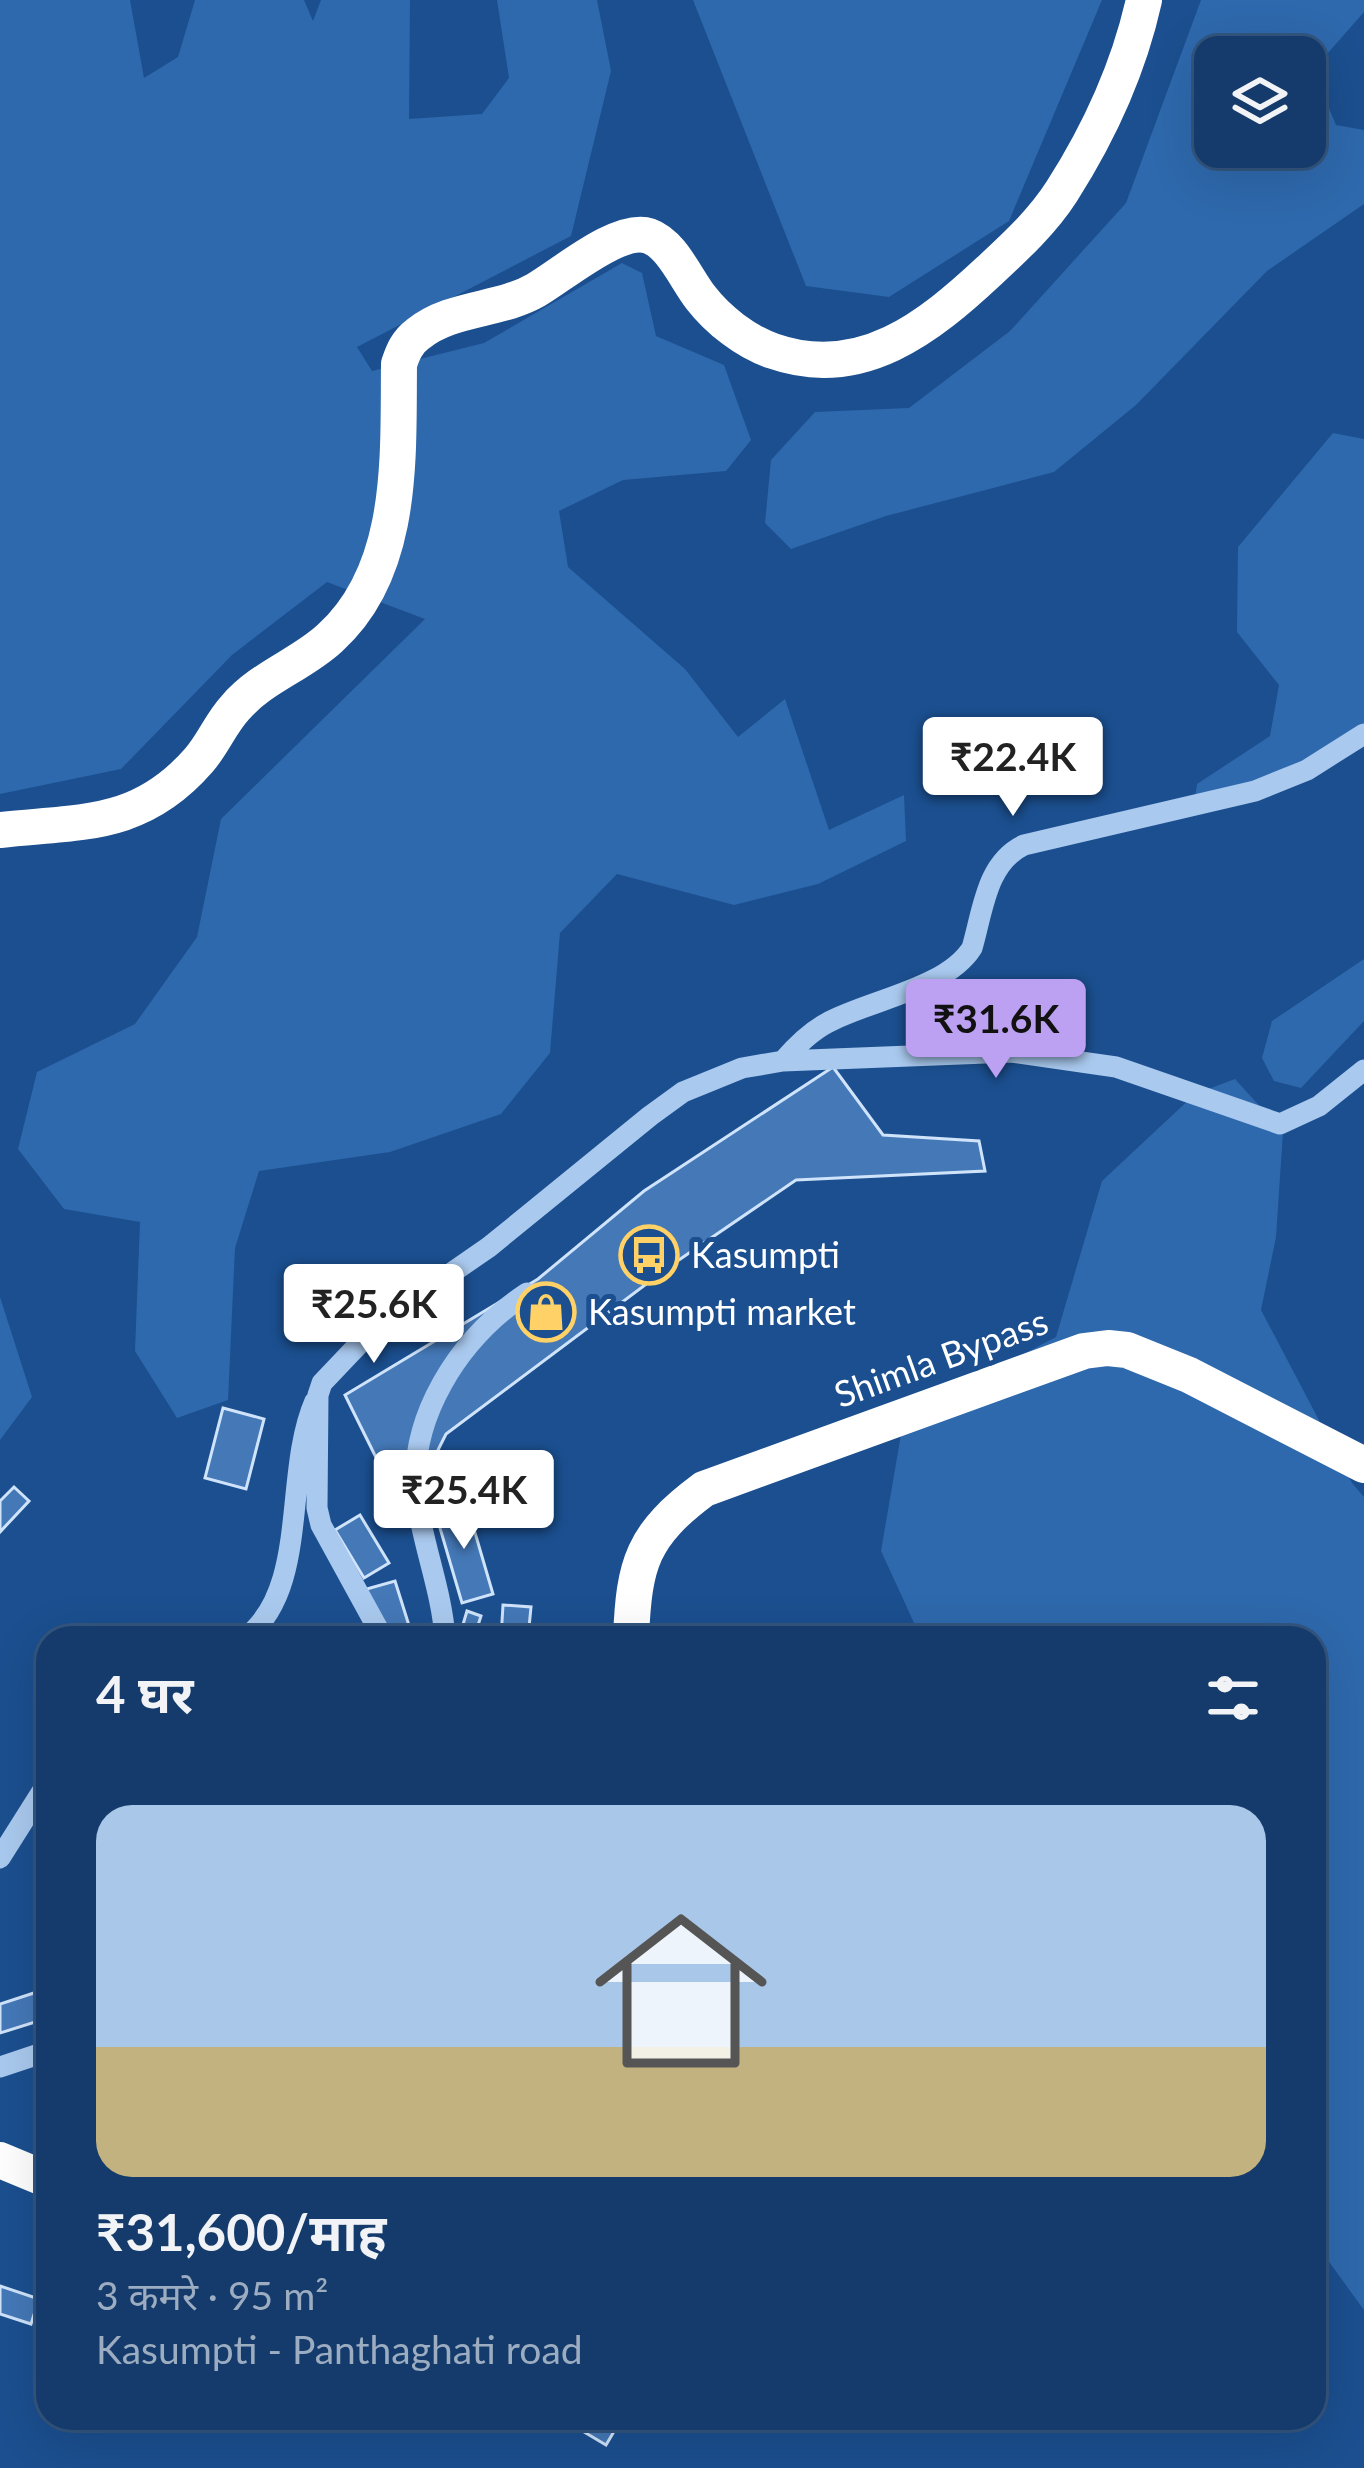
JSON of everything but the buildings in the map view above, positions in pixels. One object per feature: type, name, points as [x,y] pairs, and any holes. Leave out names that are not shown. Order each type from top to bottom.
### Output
[{"type":"highway","points":[[0,830],[83,824],[149,804],[196,763],[233,709],[329,640],[350,618],[380,566],[393,502],[399,364],[416,335],[459,314],[520,298],[606,245],[640,235],[659,242],[704,302],[753,342],[812,360],[855,357],[888,348],[945,312],[1023,239],[1060,196],[1119,80],[1144,0]]},
{"type":"highway","name":"Shimla Bypass","points":[[632,1626],[640,1558],[673,1512],[704,1489],[1084,1352],[1126,1350],[1189,1376],[1364,1465]]},
{"type":"highway","points":[[0,2160],[36,2175]]},
{"type":"street","points":[[783,1060],[828,1022],[937,978],[966,959],[994,873],[1008,852],[1256,790],[1307,770],[1364,734]]},
{"type":"street","points":[[261,1626],[283,1588],[300,1448],[318,1395],[336,1364],[379,1323],[489,1247],[683,1092],[742,1068],[783,1060],[1011,1052],[1116,1067],[1280,1124],[1319,1106],[1364,1070]]},
{"type":"street","points":[[443,1626],[416,1498],[417,1446],[442,1383],[469,1343],[496,1313],[526,1293]]},
{"type":"street","points":[[318,1395],[321,1526],[375,1626]]},
{"type":"street","points":[[0,1858],[36,1801]]},
{"type":"street","points":[[0,2066],[36,2055]]},
{"type":"shaded area","points":[[0,0],[130,0],[144,78],[178,57],[195,0],[304,0],[313,21],[321,0],[410,0],[409,119],[482,114],[509,78],[497,0],[597,0],[611,71],[571,236],[357,347],[372,371],[484,343],[622,263],[642,273],[656,336],[724,365],[751,440],[726,471],[623,480],[559,511],[568,567],[685,669],[738,737],[785,699],[829,830],[904,795],[906,841],[818,884],[734,905],[617,874],[560,933],[550,1053],[501,1114],[390,1152],[259,1171],[235,1248],[228,1400],[177,1418],[135,1351],[140,1222],[64,1209],[18,1149],[37,1072],[135,1024],[197,937],[221,819],[425,619],[327,582],[232,655],[121,769],[0,794]]},
{"type":"shaded area","points":[[693,0],[1102,0],[1009,221],[889,297],[806,286]]},
{"type":"shaded area","points":[[1201,0],[1364,0],[1364,12],[1326,55],[1326,36],[1194,36],[1194,168],[1326,168],[1326,101],[1336,125],[1364,130],[1364,204],[1267,271],[1136,405],[1054,472],[886,516],[791,549],[765,523],[771,460],[815,412],[909,408],[1010,331],[1126,203]]},
{"type":"shaded area","points":[[1333,433],[1364,439],[1364,733],[1223,798],[1194,804],[1197,784],[1270,736],[1279,685],[1237,632],[1238,547]]},
{"type":"shaded area","points":[[1364,959],[1364,1021],[1301,1088],[1274,1081],[1262,1058],[1272,1021]]},
{"type":"shaded area","points":[[1235,1079],[1283,1132],[1276,1237],[1261,1310],[1352,1483],[1364,1497],[1364,2310],[1326,2258],[1326,1626],[915,1626],[881,1551],[904,1417],[1056,1337],[1102,1181],[1195,1094]]},
{"type":"shaded area","points":[[0,1297],[32,1397],[0,1440]]},
{"type":"place","name":"Kasumpti","points":[[649,1255]]},
{"type":"place","name":"Kasumpti market","points":[[546,1312]]}]
